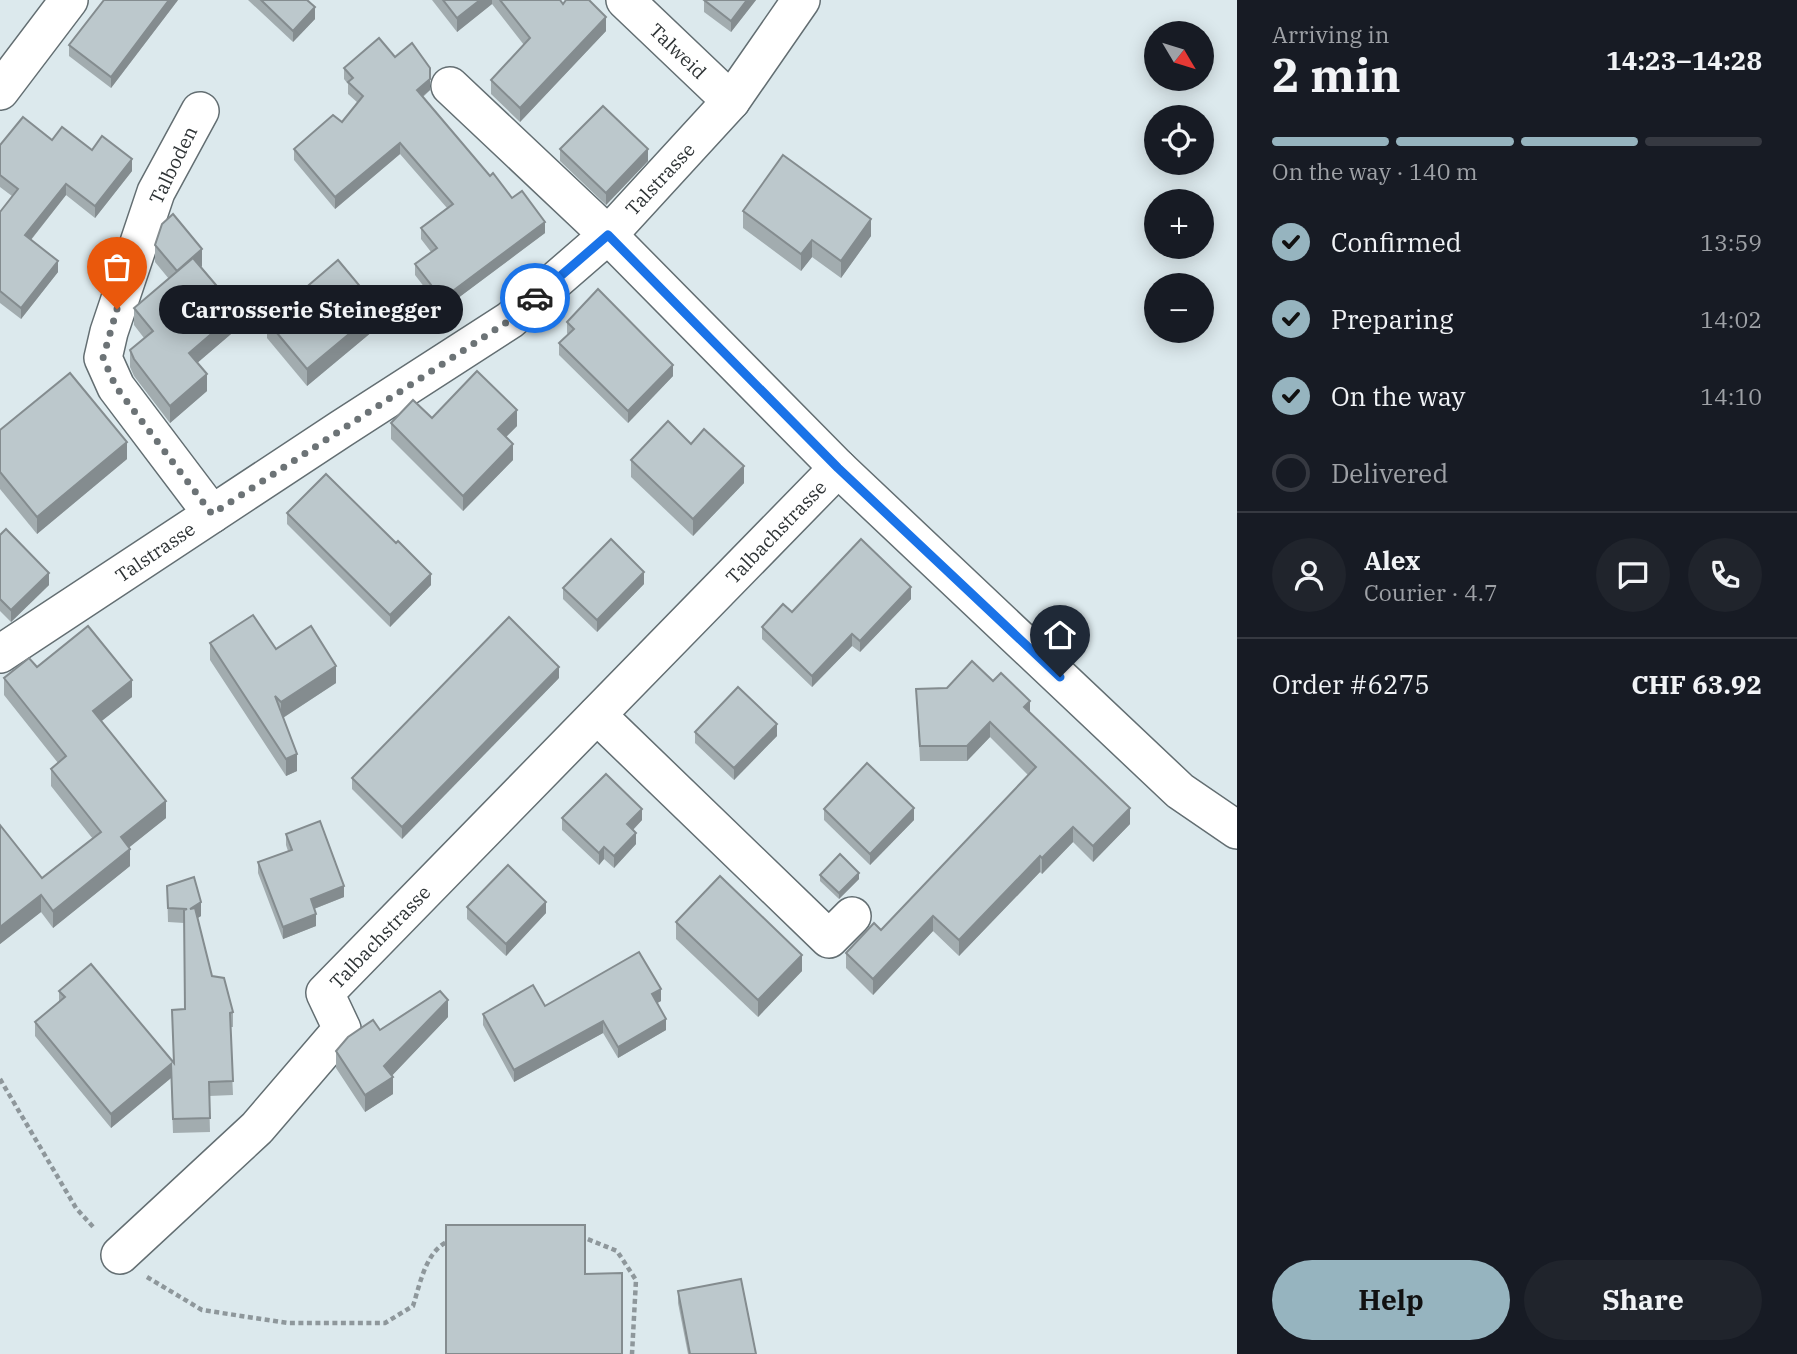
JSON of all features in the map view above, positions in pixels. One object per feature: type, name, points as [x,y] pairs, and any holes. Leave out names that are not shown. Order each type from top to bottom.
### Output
[{"type":"street","points":[[0,91],[69,0]]},
{"type":"street","name":"Talweid","points":[[625,0],[731,101]]},
{"type":"street","name":"Talstrasse","points":[[0,654],[510,320],[608,235],[731,101],[801,0]]},
{"type":"street","name":"Talbachstrasse","points":[[450,86],[608,235],[838,468],[1180,791],[1237,830]]},
{"type":"street","name":"Talboden","points":[[200,111],[156,192],[109,332],[103,358],[116,387],[212,514]]},
{"type":"street","name":"Talbachstrasse","points":[[120,1255],[257,1128],[342,1029],[325,993],[838,468]]},
{"type":"street","points":[[597,715],[829,939],[852,916]]},
{"type":"path","points":[[0,1079],[76,1208],[132,1268],[202,1310],[288,1323],[385,1323],[414,1306],[423,1272],[440,1245],[451,1240]]},
{"type":"path","points":[[569,1236],[582,1236],[617,1251],[636,1280],[632,1354]]},
{"type":"building","points":[[104,0],[169,0],[111,77],[69,45]]},
{"type":"building","points":[[261,0],[307,0],[315,7],[293,31]]},
{"type":"building","points":[[443,0],[480,0],[457,18]]},
{"type":"building","points":[[500,0],[560,0],[563,4],[566,0],[589,0],[606,17],[520,108],[491,80],[530,38]]},
{"type":"building","points":[[704,0],[747,0],[731,21]]},
{"type":"building","points":[[379,38],[395,57],[412,43],[430,68],[430,79],[417,90],[490,176],[493,173],[512,198],[522,191],[545,222],[442,299],[415,264],[437,248],[421,228],[453,204],[400,143],[335,197],[294,149],[333,115],[342,122],[363,96],[348,82],[353,78],[344,68]]},
{"type":"building","points":[[603,106],[648,149],[606,193],[560,149]]},
{"type":"building","points":[[23,117],[52,140],[62,127],[92,150],[102,136],[132,159],[95,206],[66,184],[25,235],[58,261],[21,308],[0,291],[0,212],[18,189],[0,175],[0,145]]},
{"type":"building","points":[[783,155],[871,219],[841,261],[812,240],[801,254],[743,211]]},
{"type":"building","points":[[173,214],[202,249],[177,271],[155,245],[162,224]]},
{"type":"building","points":[[193,258],[238,311],[189,353],[207,374],[170,406],[130,350],[153,331],[134,308]]},
{"type":"building","points":[[338,260],[379,309],[307,369],[267,321]]},
{"type":"building","points":[[598,289],[673,365],[628,411],[559,343],[574,329],[567,322]]},
{"type":"building","points":[[477,371],[517,410],[498,429],[513,444],[463,496],[391,423],[413,400],[432,418]]},
{"type":"building","points":[[70,373],[127,442],[37,517],[0,472],[0,430]]},
{"type":"building","points":[[668,421],[691,444],[704,429],[744,466],[693,519],[631,460]]},
{"type":"building","points":[[326,474],[431,574],[390,615],[287,513]]},
{"type":"building","points":[[6,529],[49,573],[11,610],[0,599],[0,535]]},
{"type":"building","points":[[611,539],[644,572],[597,620],[563,588]]},
{"type":"building","points":[[861,539],[911,587],[860,641],[852,634],[812,676],[762,627],[783,604],[792,612]]},
{"type":"building","points":[[253,615],[276,649],[311,626],[336,666],[281,702],[275,696],[297,754],[286,759],[210,643]]},
{"type":"building","points":[[509,617],[559,667],[402,827],[352,778]]},
{"type":"building","points":[[88,626],[132,680],[93,711],[166,801],[121,837],[130,849],[53,911],[41,895],[0,927],[0,825],[42,878],[101,832],[51,769],[66,756],[4,678],[29,658],[37,667]]},
{"type":"building","points":[[972,661],[993,681],[1001,673],[1030,701],[1024,707],[1130,808],[1093,846],[1073,827],[1042,858],[1040,856],[959,940],[933,916],[873,979],[846,953],[874,923],[881,930],[1036,767],[990,722],[967,746],[920,746],[916,689],[947,688]]},
{"type":"building","points":[[738,687],[777,724],[734,768],[695,732]]},
{"type":"building","points":[[867,763],[914,808],[870,854],[824,809]]},
{"type":"building","points":[[606,774],[642,809],[627,824],[636,833],[614,856],[604,847],[599,853],[562,818]]},
{"type":"building","points":[[320,821],[344,886],[311,899],[316,914],[283,927],[258,862],[292,850],[286,834]]},
{"type":"building","points":[[840,854],[859,873],[839,893],[820,875]]},
{"type":"building","points":[[508,865],[546,902],[506,944],[467,907]]},
{"type":"building","points":[[720,876],[802,955],[758,1000],[676,922]]},
{"type":"building","points":[[194,877],[201,902],[190,909],[195,908],[212,976],[224,978],[233,1012],[230,1013],[233,1081],[209,1082],[210,1118],[173,1119],[171,1064],[111,1114],[35,1022],[65,997],[59,991],[91,964],[174,1063],[172,1010],[185,1009],[184,910],[187,909],[168,908],[167,886]]},
{"type":"building","points":[[639,952],[661,989],[652,994],[666,1019],[618,1047],[603,1021],[514,1070],[483,1014],[533,985],[545,1006]]},
{"type":"building","points":[[440,991],[448,1000],[384,1066],[393,1077],[365,1095],[336,1051],[348,1037],[373,1020],[380,1030]]},
{"type":"building","points":[[446,1225],[585,1225],[585,1274],[622,1273],[622,1354],[446,1354]]},
{"type":"building","points":[[741,1279],[756,1354],[690,1354],[678,1291]]},
{"type":"way so far","points":[[117,309],[103,358],[116,387],[212,514],[510,320],[535,298]]},
{"type":"place","name":"Carrosserie Steinegger","points":[[117,309]]},
{"type":"route","points":[[535,298],[608,235],[838,468],[1060,677]]}]
